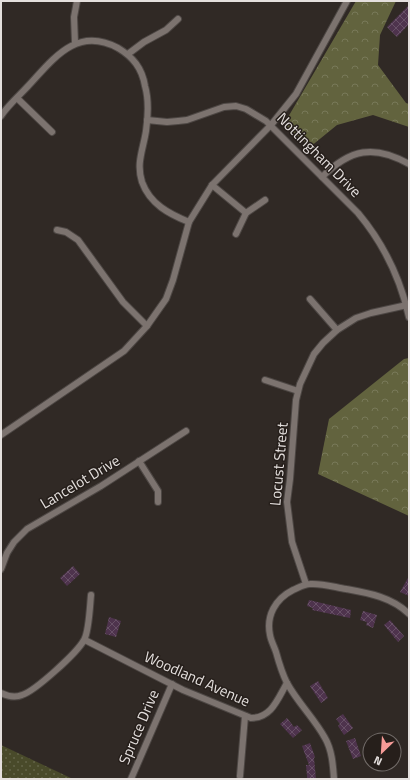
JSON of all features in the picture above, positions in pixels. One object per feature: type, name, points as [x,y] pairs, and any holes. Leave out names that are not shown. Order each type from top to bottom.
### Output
[{"type":"street","points":[[75,43],[74,17],[78,1]]},
{"type":"street","points":[[1,435],[124,351],[147,326],[166,299],[189,222],[212,185],[271,125],[296,94],[347,1]]},
{"type":"street","points":[[128,54],[144,42],[166,30],[178,19]]},
{"type":"street","points":[[1,116],[58,54],[75,43],[88,40],[102,41],[128,54],[138,66],[143,76],[147,99],[146,133],[140,152],[139,165],[142,182],[152,199],[159,206],[169,214],[189,222]]},
{"type":"street","points":[[17,98],[52,132]]},
{"type":"street","name":"Nottingham Drive","points":[[147,120],[167,122],[187,120],[224,107],[236,106],[250,111],[271,125],[358,212],[378,238],[392,264],[409,317]]},
{"type":"street","points":[[322,177],[347,157],[365,152],[383,153],[409,164]]},
{"type":"street","points":[[212,185],[246,213]]},
{"type":"street","points":[[236,234],[246,213],[265,200]]},
{"type":"street","points":[[57,230],[66,232],[78,240],[123,302],[147,326]]},
{"type":"street","points":[[310,299],[337,330]]},
{"type":"street","name":"Locust Street","points":[[306,584],[292,542],[287,502],[298,391],[314,354],[337,330],[356,318],[406,305]]},
{"type":"street","points":[[265,380],[298,391]]},
{"type":"street","name":"Lancelot Drive","points":[[1,569],[7,553],[14,542],[27,529],[101,486],[186,430]]},
{"type":"street","points":[[139,461],[158,492],[158,502]]},
{"type":"street","points":[[334,779],[333,761],[325,738],[287,683],[270,636],[268,627],[269,619],[275,604],[282,597],[306,584],[326,586],[378,596],[393,602],[409,614]]},
{"type":"street","points":[[1,693],[9,696],[22,696],[64,664],[85,640],[91,595]]},
{"type":"street","name":"Woodland Avenue","points":[[85,640],[172,684],[251,718],[260,717],[269,712],[287,683]]},
{"type":"street","name":"Spruce Drive","points":[[131,779],[172,684]]},
{"type":"street","points":[[240,776],[245,716]]},
{"type":"green space","points":[[356,1],[396,1],[380,35],[378,65],[406,103],[409,104],[409,127],[373,115],[337,125],[310,147],[284,124]]},
{"type":"green space","points":[[409,358],[409,516],[318,474],[329,419],[404,359]]},
{"type":"green space","points":[[1,745],[73,779],[1,779]]},
{"type":"building","points":[[409,5],[409,24],[397,37],[387,27]]},
{"type":"building","points":[[73,566],[80,574],[67,586],[60,578]]},
{"type":"building","points":[[409,576],[409,596],[400,592]]},
{"type":"building","points":[[309,600],[351,610],[350,618],[312,610],[313,608],[307,606]]},
{"type":"building","points":[[363,611],[377,615],[373,628],[366,625],[367,622],[360,620]]},
{"type":"building","points":[[109,617],[121,621],[116,637],[105,634]]},
{"type":"building","points":[[390,620],[404,636],[398,642],[384,625]]},
{"type":"building","points":[[318,681],[328,698],[321,703],[310,686]]},
{"type":"building","points":[[343,714],[353,728],[344,735],[338,726],[340,724],[336,719]]},
{"type":"building","points":[[287,718],[294,727],[297,725],[302,730],[293,738],[280,724]]},
{"type":"building","points":[[355,738],[361,756],[353,759],[346,741]]},
{"type":"building","points":[[310,743],[315,757],[316,779],[307,779],[306,765],[309,765],[302,746]]}]
